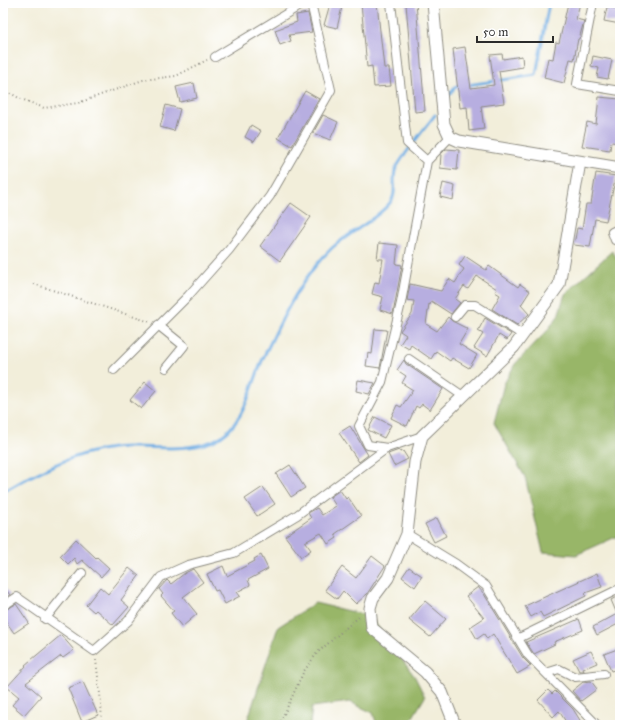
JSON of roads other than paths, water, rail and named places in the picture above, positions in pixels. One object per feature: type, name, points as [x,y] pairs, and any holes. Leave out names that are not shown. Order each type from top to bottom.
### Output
[{"type":"street","points":[[215,57],[304,3]]},
{"type":"street","points":[[114,370],[188,296],[229,250],[270,196],[331,90],[311,3]]},
{"type":"street","points":[[391,3],[407,143],[427,161]]},
{"type":"street","points":[[433,3],[444,124],[450,137],[459,142],[620,168]]},
{"type":"street","points":[[593,3],[577,84],[620,92]]},
{"type":"street","points":[[387,448],[368,445],[358,426],[382,382],[400,303],[427,161],[450,137]]},
{"type":"street","points":[[3,606],[17,597],[45,619],[94,651],[128,621],[161,577],[188,565],[234,553],[297,515],[387,448],[422,436],[514,347],[559,285],[580,162]]},
{"type":"street","points":[[620,228],[612,232],[615,240],[620,239]]},
{"type":"street","points":[[455,317],[465,304],[475,305],[523,335]]},
{"type":"street","points":[[158,325],[184,346],[166,368]]},
{"type":"street","points":[[409,359],[463,396]]},
{"type":"street","points":[[422,436],[415,462],[407,534],[388,578],[373,598],[370,608],[372,628],[425,672],[442,692],[455,725]]},
{"type":"street","points":[[407,534],[456,564],[486,586],[528,655],[597,725]]},
{"type":"street","points":[[45,619],[82,573]]},
{"type":"street","points":[[519,638],[617,590]]},
{"type":"street","points":[[546,673],[559,669],[575,677],[604,674]]},
{"type":"waterway","points":[[467,85],[536,75],[549,3]]},
{"type":"waterway","points":[[449,95],[455,87],[461,86]]},
{"type":"waterway","points":[[3,492],[56,464],[84,454],[125,447],[189,447],[213,441],[224,434],[233,426],[240,415],[265,354],[302,284],[311,271],[332,248],[369,222],[389,204],[393,197],[394,175],[397,167],[435,115]]}]
